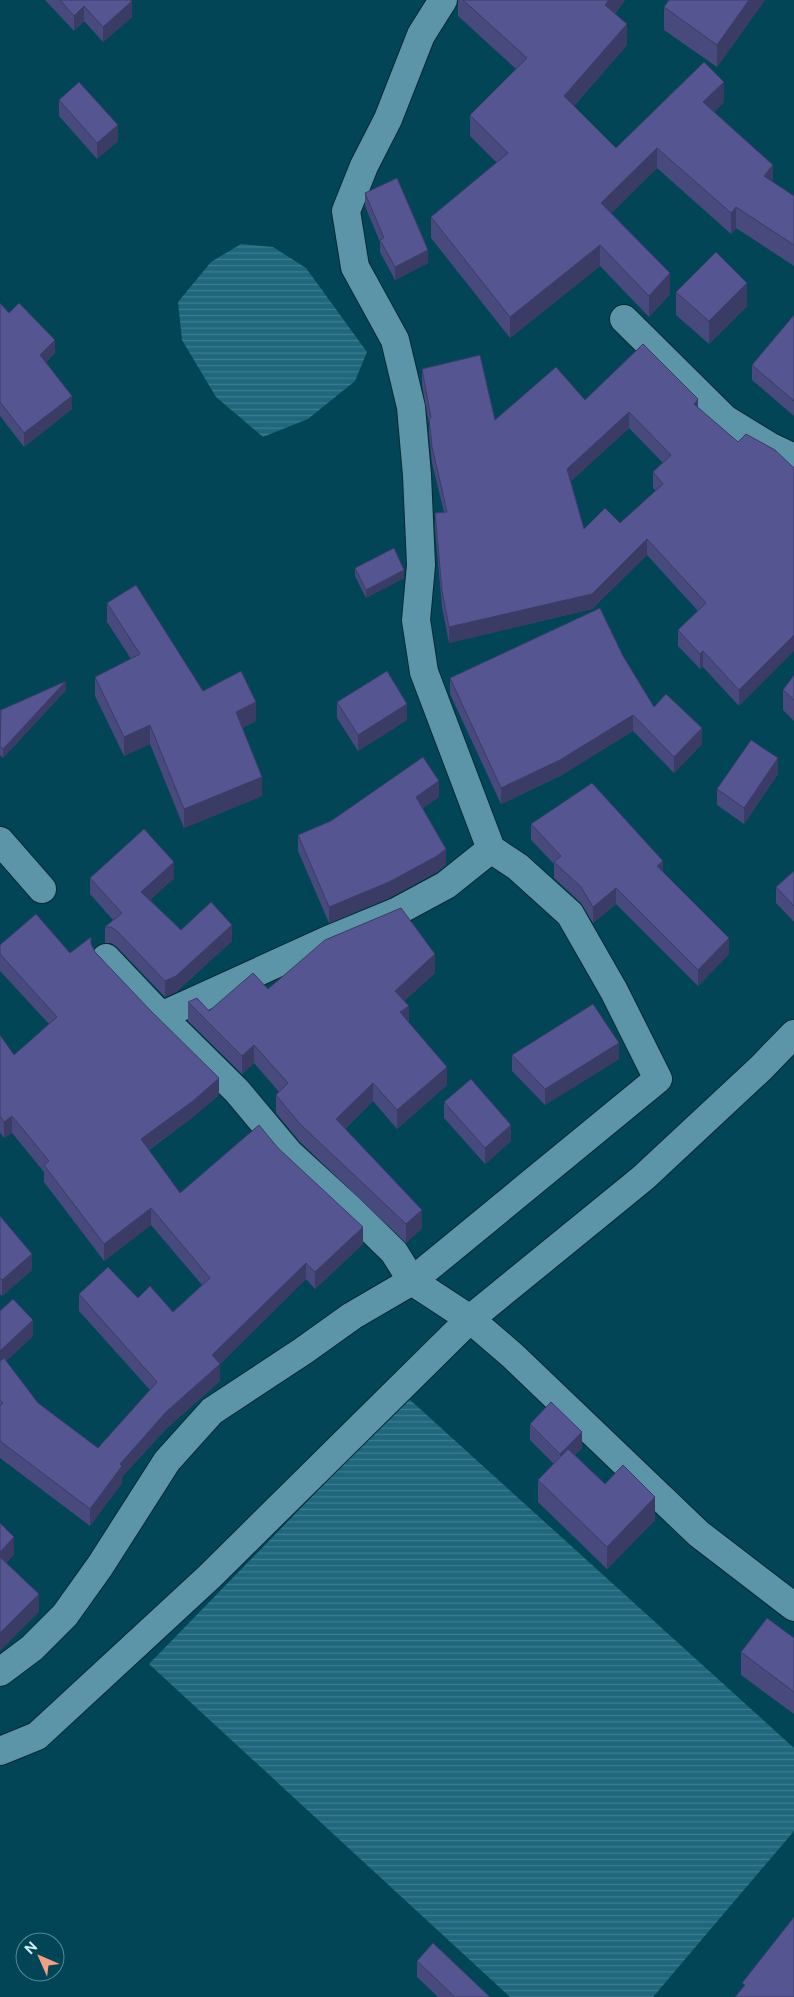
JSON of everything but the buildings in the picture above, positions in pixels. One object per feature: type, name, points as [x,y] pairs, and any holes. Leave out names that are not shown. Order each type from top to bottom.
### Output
[{"type":"street","points":[[0,1672],[32,1648],[65,1615],[100,1566],[167,1461],[212,1411],[352,1316],[412,1281],[658,1079],[614,991],[570,914],[518,867],[491,850],[424,672],[416,620],[421,565],[417,475],[411,407],[395,340],[355,267],[346,211],[364,166],[388,118],[421,35],[443,0]]},
{"type":"street","points":[[624,319],[725,419],[769,446],[794,458]]},
{"type":"street","points":[[0,841],[42,888]]},
{"type":"street","points":[[162,1016],[328,940],[396,912],[446,885],[491,850]]},
{"type":"street","points":[[106,958],[237,1091],[289,1153],[394,1252],[412,1281],[470,1319],[513,1356],[700,1534],[794,1608]]},
{"type":"street","points":[[0,1751],[37,1736],[216,1570],[470,1319],[644,1178],[761,1068],[794,1034]]},
{"type":"water","points":[[241,244],[273,247],[306,268],[367,352],[355,381],[308,419],[263,437],[216,397],[182,340],[178,302],[211,262]]},
{"type":"water","points":[[408,1398],[794,1748],[794,1831],[653,1997],[510,1997],[149,1664]]}]
